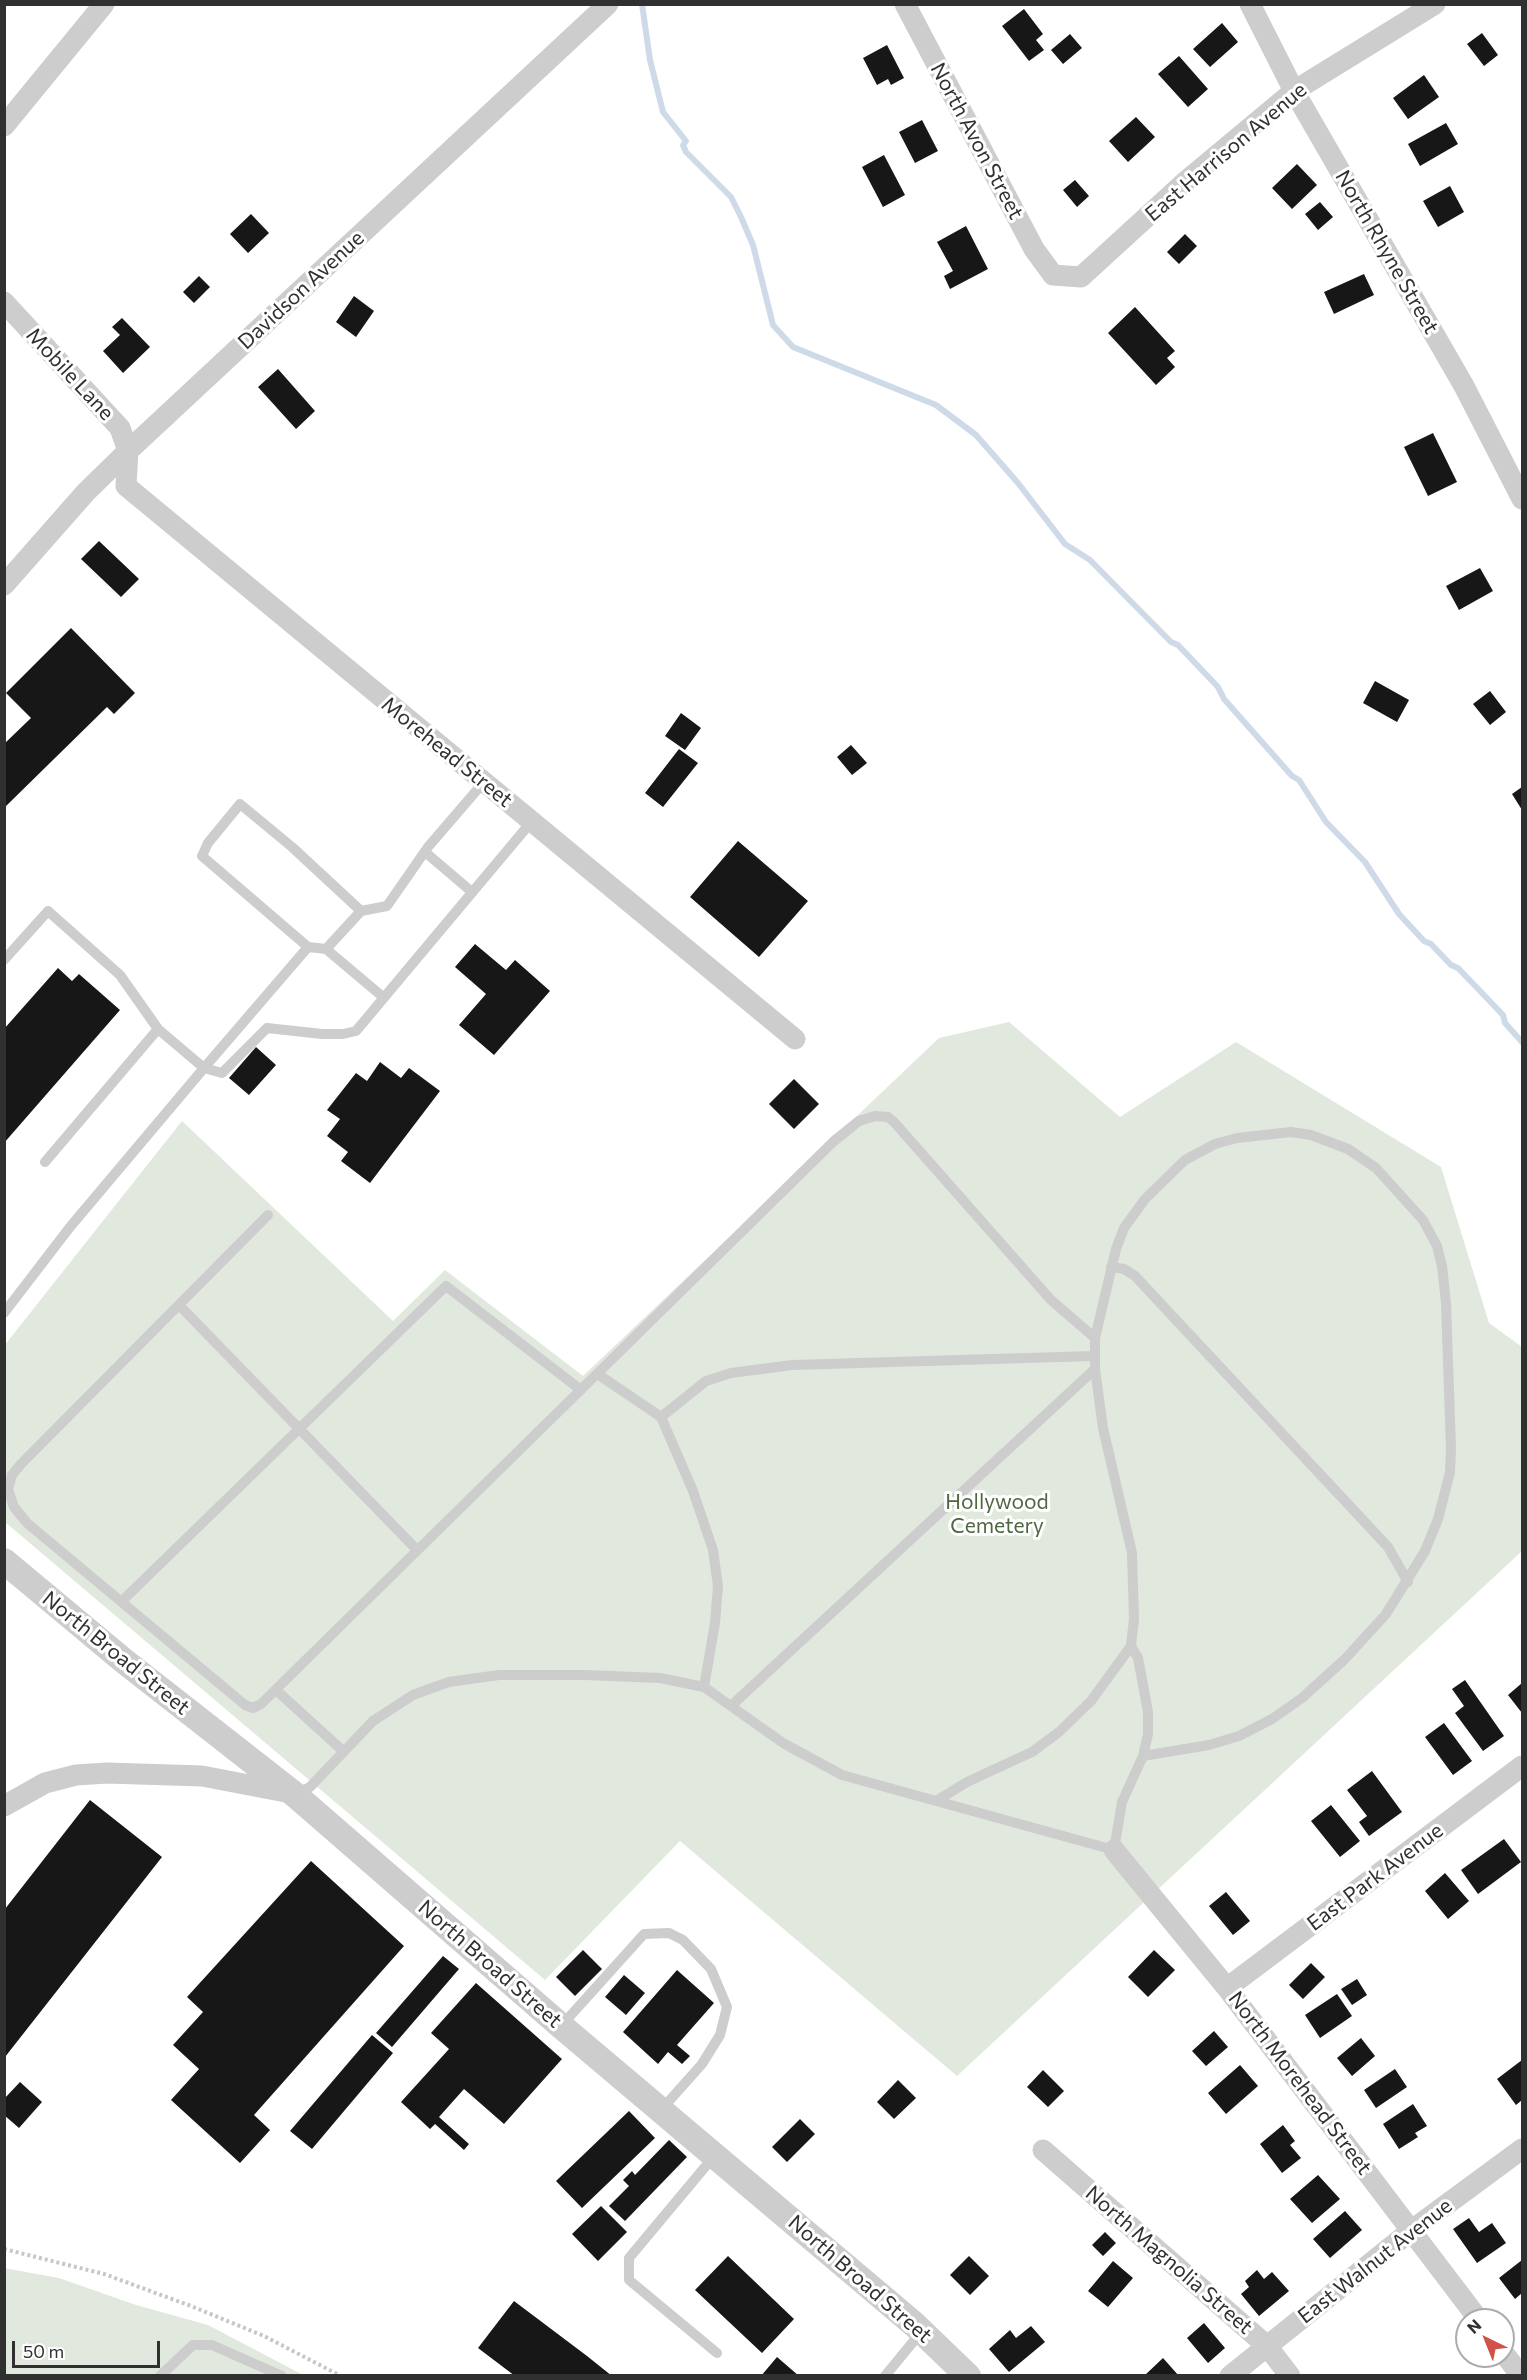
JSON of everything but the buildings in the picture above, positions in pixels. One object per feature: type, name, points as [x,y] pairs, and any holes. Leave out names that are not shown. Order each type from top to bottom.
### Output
[{"type":"street","points":[[4,126],[104,4]]},
{"type":"street","name":"Davidson Avenue","points":[[4,585],[86,492],[128,451],[608,4]]},
{"type":"street","name":"North Avon Street","points":[[905,4],[1034,249],[1053,275]]},
{"type":"street","name":"North Rhyne Street","points":[[1250,4],[1294,91],[1464,386],[1522,499]]},
{"type":"street","name":"East Harrison Avenue","points":[[1053,275],[1081,278],[1186,181],[1294,91],[1435,4]]},
{"type":"street","name":"Mobile Lane","points":[[4,302],[120,428],[128,451]]},
{"type":"street","name":"Morehead Street","points":[[128,451],[126,486],[795,1039]]},
{"type":"street","name":"North Broad Street","points":[[4,1561],[124,1661],[294,1794],[561,2026],[922,2331],[968,2376]]},
{"type":"street","name":"East Park Avenue","points":[[1227,1988],[1522,1766]]},
{"type":"street","points":[[4,1806],[45,1783],[76,1775],[107,1773],[202,1776],[294,1794]]},
{"type":"street","name":"North Morehead Street","points":[[1114,1850],[1227,1988],[1470,2308]]},
{"type":"street","name":"East Walnut Avenue","points":[[1230,2376],[1412,2230],[1522,2149]]},
{"type":"street","name":"North Magnolia Street","points":[[1043,2150],[1267,2346],[1290,2376]]},
{"type":"lane","points":[[326,949],[361,911],[387,906],[425,852],[483,783]]},
{"type":"lane","points":[[361,911],[240,804],[208,843],[202,856],[308,947],[326,949],[383,997]]},
{"type":"lane","points":[[4,960],[48,911],[120,975],[158,1029],[204,1068],[222,1073],[267,1028],[322,1034],[356,1031],[532,821]]},
{"type":"lane","points":[[425,852],[472,892]]},
{"type":"lane","points":[[4,1313],[70,1227],[308,947]]},
{"type":"lane","points":[[45,1162],[158,1029]]},
{"type":"lane","points":[[268,1215],[21,1464],[12,1475],[8,1489],[14,1507],[27,1523],[123,1600],[245,1705],[253,1708],[276,1690],[581,1390],[599,1375],[834,1141],[860,1121],[875,1116],[888,1118],[894,1122],[1051,1300],[1095,1338]]},
{"type":"lane","points":[[936,1801],[968,1782],[1032,1752],[1059,1732],[1091,1701],[1131,1646],[1134,1619],[1132,1554],[1103,1428],[1094,1356],[1095,1338],[1111,1267],[1124,1228],[1144,1199],[1171,1171],[1198,1152],[1237,1137],[1292,1132],[1328,1139],[1376,1168],[1392,1183],[1432,1235],[1442,1266],[1446,1303],[1450,1472],[1438,1519],[1408,1582],[1386,1614],[1345,1659],[1302,1698],[1272,1719],[1239,1736],[1209,1745],[1143,1756]]},
{"type":"lane","points":[[1111,1267],[1124,1269],[1143,1285],[1388,1547],[1408,1582]]},
{"type":"lane","points":[[123,1600],[446,1286],[581,1390]]},
{"type":"lane","points":[[179,1305],[301,1428],[417,1550]]},
{"type":"lane","points":[[661,1417],[706,1381],[731,1372],[792,1365],[1094,1356]]},
{"type":"lane","points":[[732,1705],[1095,1369]]},
{"type":"lane","points":[[599,1375],[661,1417],[693,1491],[717,1570],[715,1623],[704,1687]]},
{"type":"lane","points":[[294,1794],[310,1787],[343,1751],[385,1712],[413,1695],[449,1682],[499,1676],[585,1675],[660,1678],[704,1687],[783,1743],[828,1770],[868,1784],[1114,1850],[1122,1802],[1143,1756],[1148,1734],[1148,1712],[1138,1658],[1131,1646]]},
{"type":"lane","points":[[276,1690],[343,1751]]},
{"type":"lane","points":[[561,2026],[644,1934],[669,1933],[683,1940],[711,1969],[727,2007],[720,2035],[708,2054],[661,2110]]},
{"type":"lane","points":[[715,2155],[629,2258],[629,2280],[717,2353]]},
{"type":"lane","points":[[885,2376],[922,2331]]},
{"type":"lane","points":[[160,2376],[193,2345],[212,2345],[282,2376]]},
{"type":"path","points":[[4,2249],[104,2274],[191,2306],[264,2336],[341,2376]]},
{"type":"green space","name":"Hollywood Cemetery","points":[[1009,1022],[1120,1117],[1236,1042],[1441,1167],[1489,1323],[1522,1347],[1522,1551],[957,2076],[680,1841],[545,1980],[5,1522],[4,1346],[182,1121],[393,1321],[445,1270],[583,1376],[939,1038]]},
{"type":"green space","points":[[4,2268],[59,2278],[136,2305],[208,2325],[303,2375],[5,2375]]},
{"type":"waterway","points":[[642,4],[650,60],[663,112],[686,141],[683,145],[686,152],[731,197],[753,245],[773,325],[793,347],[936,405],[976,435],[1018,483],[1065,544],[1090,560],[1218,687],[1224,699],[1292,776],[1299,780],[1326,822],[1365,862],[1399,914],[1424,941],[1431,944],[1451,965],[1458,968],[1503,1015],[1505,1023],[1522,1042]]}]
